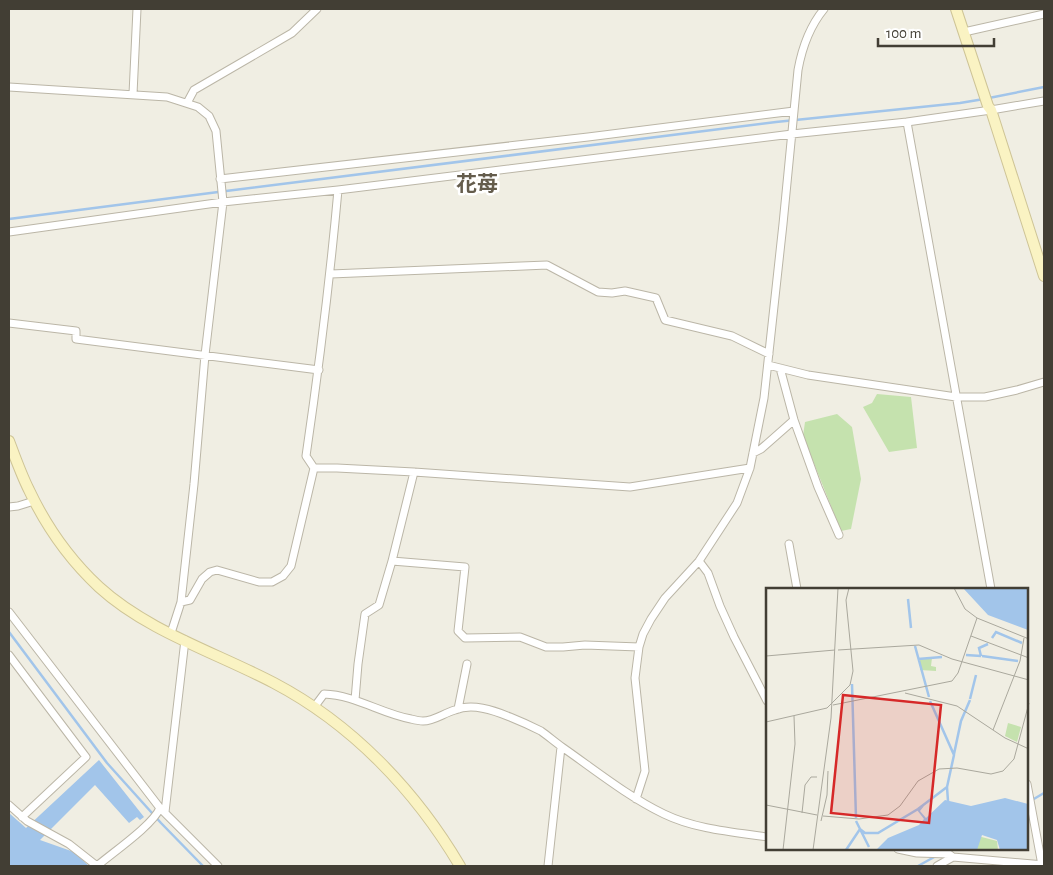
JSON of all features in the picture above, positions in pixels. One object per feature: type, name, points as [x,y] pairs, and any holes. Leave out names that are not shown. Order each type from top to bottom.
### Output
[{"type":"street","points":[[133,94],[137,9]]},
{"type":"street","points":[[187,103],[194,90],[292,33],[317,9]]},
{"type":"street","points":[[636,799],[645,771],[635,678],[639,647],[643,634],[665,598],[699,561],[737,503],[754,453],[764,398],[776,301],[800,58],[808,36],[824,9]]},
{"type":"street","points":[[956,9],[1044,276]]},
{"type":"street","points":[[964,32],[1044,14]]},
{"type":"street","points":[[9,87],[167,97],[198,107],[210,116],[216,131],[223,202],[204,355],[194,484],[181,602],[171,633]]},
{"type":"street","points":[[9,232],[223,202],[907,122],[1044,100]]},
{"type":"street","points":[[220,179],[794,111]]},
{"type":"street","points":[[907,122],[991,588]]},
{"type":"street","points":[[181,602],[190,600],[202,579],[210,572],[217,570],[259,582],[272,582],[284,576],[291,566],[314,468],[306,456],[319,370],[338,190]]},
{"type":"street","points":[[330,274],[547,265],[598,292],[612,293],[625,291],[656,298],[665,320],[732,336],[769,354]]},
{"type":"street","points":[[9,323],[76,331],[76,339],[319,370]]},
{"type":"street","points":[[768,365],[807,374],[956,397],[984,397],[1044,382]]},
{"type":"street","points":[[780,368],[794,420],[818,487],[839,535]]},
{"type":"street","points":[[754,453],[794,420]]},
{"type":"street","points":[[9,441],[34,501],[48,526],[64,549],[99,587],[132,612],[268,680],[315,706],[356,739],[411,795],[447,844],[460,866]]},
{"type":"street","points":[[314,468],[414,472],[630,487],[750,468]]},
{"type":"street","points":[[355,700],[365,614],[379,606],[414,472]]},
{"type":"street","points":[[9,507],[34,501]]},
{"type":"street","points":[[789,544],[796,588]]},
{"type":"street","points":[[392,561],[465,567],[458,631],[465,638],[520,637],[546,647],[585,645],[639,647]]},
{"type":"street","points":[[699,561],[708,573],[734,637],[766,699]]},
{"type":"street","points":[[9,612],[161,811],[218,866]]},
{"type":"street","points":[[9,806],[25,819],[69,844],[97,866],[146,826],[161,811],[185,640]]},
{"type":"street","points":[[9,656],[86,756],[25,819]]},
{"type":"street","points":[[458,709],[467,664]]},
{"type":"street","points":[[315,706],[324,694],[331,694],[355,700],[400,717],[423,721],[458,709],[468,707],[480,708],[510,717],[541,732],[636,799],[665,815],[703,827],[766,837]]},
{"type":"street","points":[[548,866],[561,747]]},
{"type":"street","points":[[903,850],[1043,865],[1028,794]]},
{"type":"street","points":[[937,866],[951,855]]},
{"type":"green space","points":[[877,394],[911,397],[917,448],[889,452],[863,407],[872,403]]},
{"type":"green space","points":[[837,414],[852,427],[861,479],[851,529],[841,531],[803,436],[805,422]]},
{"type":"water","points":[[99,760],[144,817],[140,820],[137,817],[129,823],[95,785],[40,840],[74,852],[89,866],[9,866],[9,813],[26,828]]},
{"type":"waterway","points":[[989,98],[1044,87]]},
{"type":"waterway","points":[[9,219],[776,122],[984,99]]},
{"type":"waterway","points":[[9,632],[107,763],[203,866]]},
{"type":"waterway","points":[[1028,802],[1044,793]]},
{"type":"waterway","points":[[918,866],[936,856]]},
{"type":"district","name":"花苺","points":[[477,184]]}]
